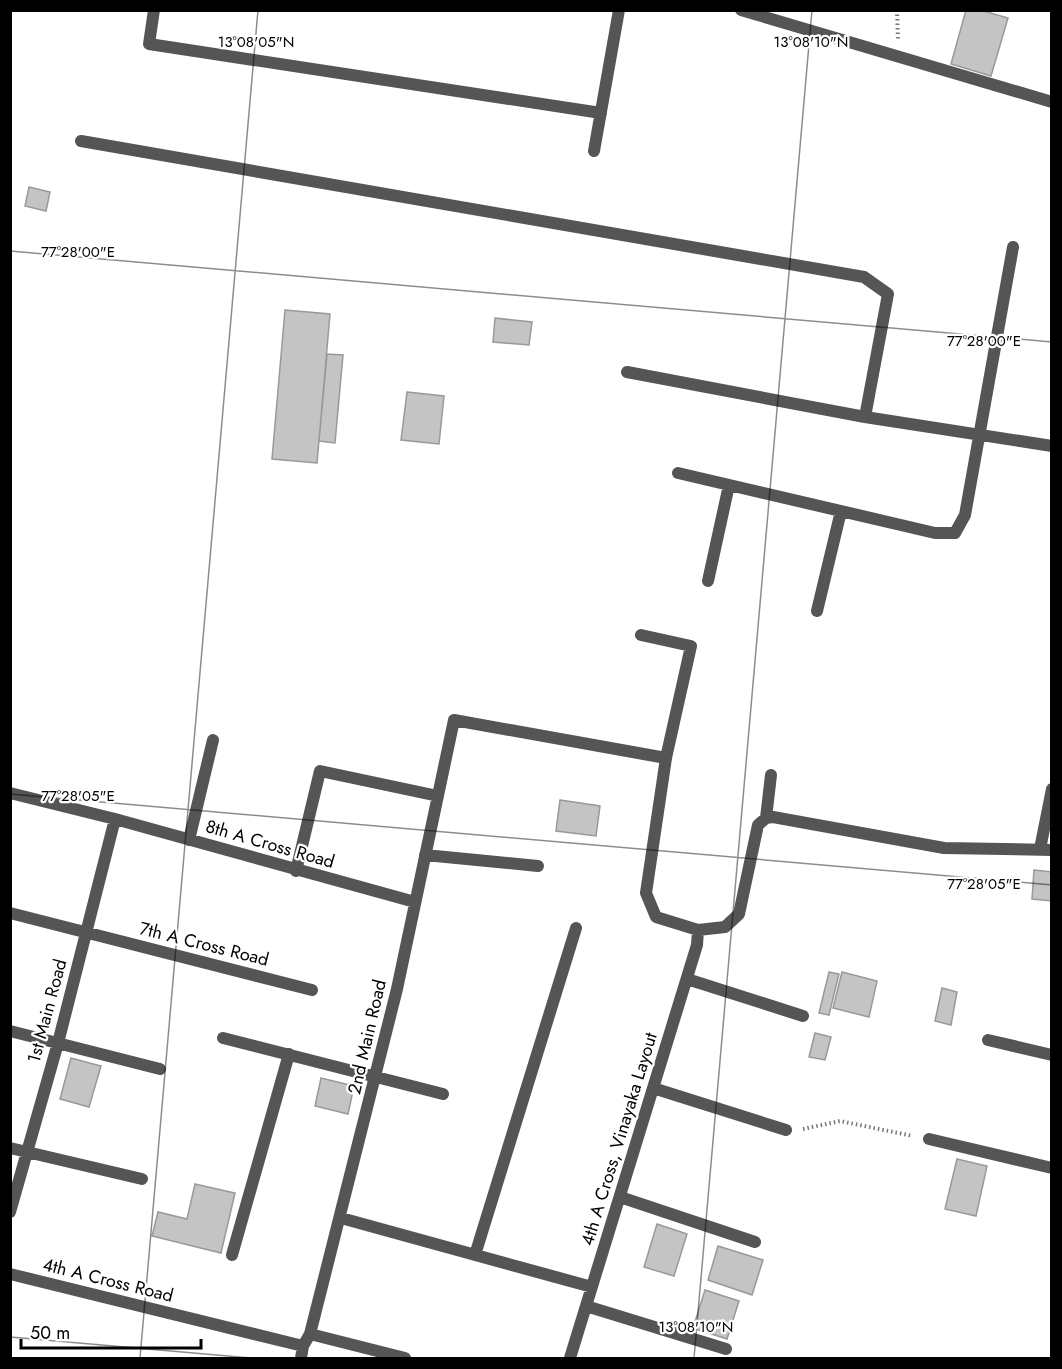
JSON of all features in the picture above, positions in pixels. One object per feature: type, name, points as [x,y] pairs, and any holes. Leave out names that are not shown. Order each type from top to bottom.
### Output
[{"type":"street","points":[[154,10],[149,44],[601,113]]},
{"type":"street","points":[[594,151],[619,10]]},
{"type":"street","points":[[741,10],[1052,102]]},
{"type":"street","points":[[81,141],[864,276],[888,294],[865,417]]},
{"type":"street","points":[[678,473],[935,533],[955,532],[965,515],[1013,247]]},
{"type":"street","points":[[627,372],[865,417],[1052,446]]},
{"type":"street","points":[[708,581],[729,485]]},
{"type":"street","points":[[817,611],[841,511]]},
{"type":"street","points":[[641,635],[691,646],[666,758],[646,893],[656,917],[698,930],[724,927],[739,914],[758,825],[766,818],[773,817],[944,849],[1046,850],[1052,789]]},
{"type":"street","name":"2nd Main Road","points":[[302,1352],[310,1334],[376,1077],[454,720],[666,758]]},
{"type":"street","points":[[189,840],[213,740]]},
{"type":"street","points":[[296,871],[320,771],[438,796]]},
{"type":"street","points":[[766,818],[771,776]]},
{"type":"street","name":"8th A Cross Road","points":[[10,793],[115,819],[296,871],[415,902]]},
{"type":"street","name":"1st Main Road","points":[[10,1212],[58,1043],[115,819]]},
{"type":"street","points":[[425,855],[538,866]]},
{"type":"street","name":"7th A Cross Road","points":[[10,913],[312,990]]},
{"type":"street","points":[[475,1255],[576,928]]},
{"type":"street","name":"4th A Cross, Vinayaka Layout","points":[[570,1359],[698,945],[698,930]]},
{"type":"street","points":[[687,979],[803,1016]]},
{"type":"street","points":[[10,1031],[160,1069]]},
{"type":"street","points":[[223,1038],[443,1094]]},
{"type":"street","points":[[988,1040],[1052,1055]]},
{"type":"street","points":[[232,1255],[289,1054]]},
{"type":"street","points":[[653,1088],[786,1131]]},
{"type":"street","points":[[929,1139],[1052,1168]]},
{"type":"street","points":[[10,1148],[142,1179]]},
{"type":"street","points":[[620,1197],[755,1242]]},
{"type":"street","points":[[341,1218],[592,1287]]},
{"type":"street","name":"4th A Cross Road","points":[[10,1274],[302,1352]]},
{"type":"street","points":[[586,1306],[726,1349]]},
{"type":"street","points":[[310,1334],[405,1359]]},
{"type":"path","points":[[897,10],[898,58]]},
{"type":"path","points":[[786,1131],[840,1121],[929,1139]]},
{"type":"building","points":[[966,10],[980,10],[1008,18],[991,76],[951,64]]},
{"type":"building","points":[[29,187],[50,192],[46,211],[25,206]]},
{"type":"building","points":[[285,310],[330,314],[317,463],[272,459]]},
{"type":"building","points":[[495,318],[532,322],[529,345],[493,342]]},
{"type":"building","points":[[327,354],[343,355],[335,443],[319,441]]},
{"type":"building","points":[[407,392],[444,396],[439,444],[401,440]]},
{"type":"building","points":[[560,800],[600,806],[596,836],[556,831]]},
{"type":"building","points":[[1034,870],[1052,872],[1052,901],[1032,899]]},
{"type":"building","points":[[829,972],[839,974],[829,1015],[819,1013]]},
{"type":"building","points":[[842,972],[877,981],[869,1017],[833,1008]]},
{"type":"building","points":[[942,988],[957,992],[951,1025],[935,1021]]},
{"type":"building","points":[[815,1033],[831,1037],[825,1060],[809,1057]]},
{"type":"building","points":[[71,1058],[101,1066],[89,1107],[60,1099]]},
{"type":"building","points":[[321,1078],[354,1086],[348,1114],[315,1106]]},
{"type":"building","points":[[957,1159],[987,1166],[976,1216],[945,1209]]},
{"type":"building","points":[[195,1184],[235,1193],[221,1253],[152,1236],[158,1212],[187,1219]]},
{"type":"building","points":[[657,1224],[687,1234],[674,1276],[644,1267]]},
{"type":"building","points":[[718,1246],[763,1260],[752,1295],[708,1280]]},
{"type":"building","points":[[705,1290],[739,1301],[727,1339],[693,1328]]}]
